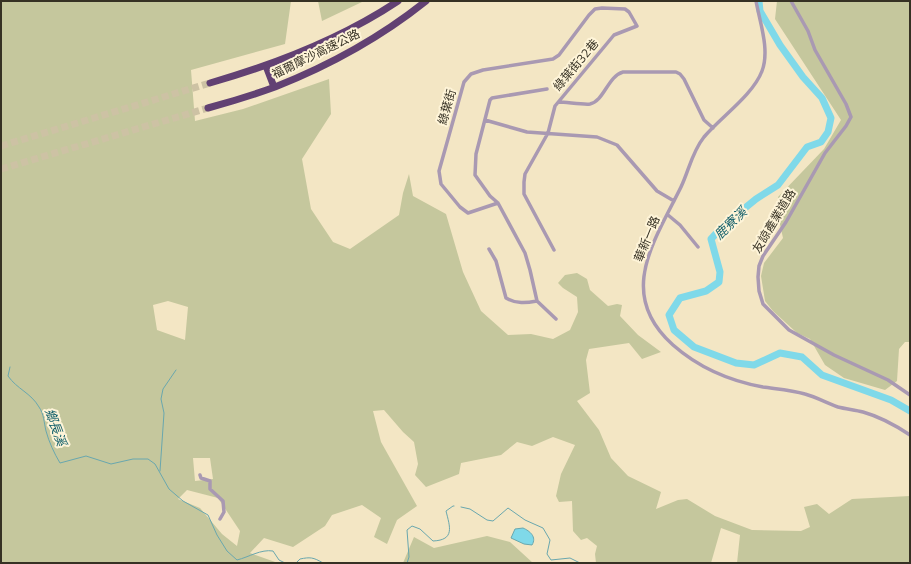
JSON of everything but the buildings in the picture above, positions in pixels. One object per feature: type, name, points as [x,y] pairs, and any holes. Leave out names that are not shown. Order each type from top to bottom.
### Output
[{"type":"highway","name":"福爾摩沙高速公路","points":[[210,83],[266,66],[306,50],[357,25],[398,1]]},
{"type":"highway","name":"福爾摩沙高速公路","points":[[208,108],[274,87],[320,67],[399,22],[426,1]]},
{"type":"highway","points":[[266,66],[274,87]]},
{"type":"street","name":"華新一路","points":[[756,1],[764,49],[762,71],[754,85],[713,128],[697,148],[668,215],[653,244],[644,275],[643,290],[650,318],[659,331],[673,345],[700,365],[730,378],[762,387],[804,394],[839,407],[862,412],[891,423],[910,435]]},
{"type":"street","name":"友諒產業道路","points":[[791,1],[808,31],[815,50],[846,104],[851,118],[825,153],[786,222],[763,256],[759,266],[759,291],[763,304],[789,330],[834,355],[888,380],[910,395]]},
{"type":"street","name":"綠葉街","points":[[498,203],[468,213],[460,207],[441,184],[439,172],[464,82],[471,74],[484,70],[553,59],[559,55],[595,9],[625,9],[629,12],[637,26]]},
{"type":"street","name":"綠葉街32巷","points":[[554,250],[524,194],[525,174],[548,133],[555,106],[614,35],[637,26]]},
{"type":"street","points":[[559,102],[590,104],[597,100],[617,73],[676,72],[684,79],[704,120],[713,128]]},
{"type":"street","points":[[547,89],[499,96],[490,100],[476,154],[475,175],[490,196],[498,203],[525,253],[537,301],[556,319]]},
{"type":"street","points":[[485,120],[527,132],[597,136],[617,145],[657,190],[674,201]]},
{"type":"street","points":[[668,215],[680,224],[698,247]]},
{"type":"street","points":[[489,249],[496,261],[506,298],[511,301],[524,304],[537,301]]},
{"type":"street","points":[[200,475],[201,478],[210,482],[210,489],[220,497],[223,502],[224,512],[220,519]]},
{"type":"green space","points":[[1,1],[291,1],[285,44],[191,70],[195,121],[243,109],[329,79],[331,114],[302,159],[311,209],[333,242],[350,249],[399,215],[403,193],[409,174],[413,196],[446,214],[463,272],[481,311],[508,335],[531,334],[553,339],[570,330],[578,312],[577,297],[558,283],[565,275],[577,273],[587,279],[590,290],[608,306],[617,304],[622,305],[620,316],[638,335],[661,352],[642,359],[629,343],[589,349],[586,360],[590,393],[577,401],[599,430],[611,458],[628,476],[661,492],[656,509],[678,500],[687,499],[715,516],[752,530],[801,531],[810,527],[804,507],[817,504],[829,514],[852,499],[910,496],[910,563],[737,563],[740,535],[721,528],[711,563],[596,563],[595,554],[597,546],[587,538],[581,540],[573,531],[572,501],[559,502],[556,496],[561,474],[575,445],[553,437],[532,446],[517,442],[501,455],[461,463],[459,474],[426,487],[415,475],[418,464],[414,442],[384,410],[373,411],[381,442],[417,506],[397,520],[387,544],[374,537],[381,518],[362,505],[332,515],[325,526],[293,547],[264,538],[250,553],[278,563],[1,563]],"holes":[[[168,301],[188,307],[185,340],[157,330],[153,305]],[[193,458],[210,458],[213,479],[195,481]],[[187,490],[218,498],[240,531],[237,546],[222,534],[200,508],[178,499]]]},
{"type":"green space","points":[[318,1],[362,1],[362,2],[322,21]]},
{"type":"green space","points":[[777,1],[910,1],[910,342],[905,342],[899,349],[897,381],[885,390],[844,378],[825,365],[810,339],[797,333],[773,311],[765,301],[761,276],[764,263],[783,238],[779,220],[778,197],[824,149],[841,120],[775,19]]},
{"type":"green space","points":[[487,536],[510,542],[533,563],[403,563],[414,537],[434,548]]},
{"type":"water","points":[[523,528],[532,535],[534,539],[532,545],[524,544],[511,538],[515,529]]},
{"type":"waterway","name":"鹿寮溪","points":[[759,1],[760,11],[780,45],[803,77],[822,98],[831,118],[828,132],[821,142],[807,147],[778,185],[756,199],[724,225],[711,239],[720,272],[719,282],[706,291],[680,298],[669,315],[674,330],[694,347],[736,363],[754,365],[780,353],[802,357],[822,375],[891,400],[910,411]]},
{"type":"waterway","name":"鄉長溪","points":[[10,367],[8,376],[36,402],[41,410],[46,431],[60,463],[86,456],[111,464],[133,459],[148,459],[155,464],[169,489],[183,501],[208,515],[217,535],[227,551],[237,560],[260,552],[273,551],[279,560],[285,563]]},
{"type":"waterway","points":[[160,471],[164,413],[161,399],[163,389],[176,370]]},
{"type":"waterway","name":"鄉長溪","points":[[407,563],[409,557],[407,530],[412,526],[420,529],[433,541],[445,538],[449,532],[449,522],[446,511],[454,506]]},
{"type":"waterway","name":"鄉長溪","points":[[461,507],[470,509],[487,520],[493,521],[508,508],[525,520],[543,528],[550,540],[547,554],[551,560],[570,558],[580,563]]},
{"type":"waterway","name":"鄉長溪","points":[[296,563],[300,559],[309,558],[323,563]]},
{"type":"tunnel","points":[[1,146],[210,83]]},
{"type":"tunnel","points":[[1,169],[208,108]]}]
